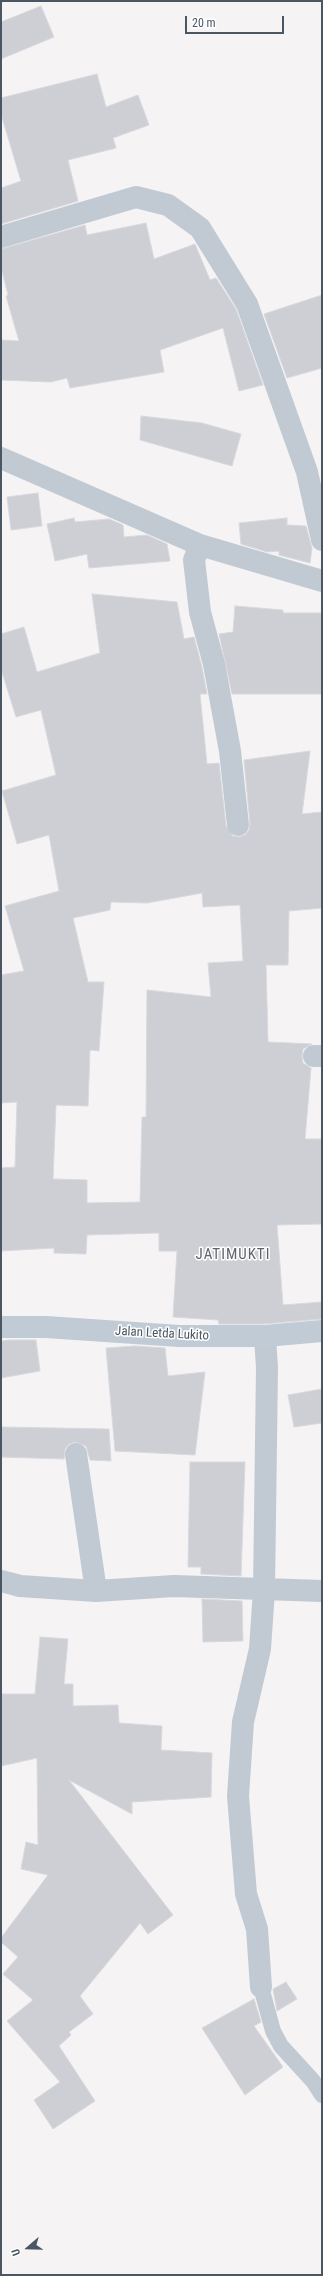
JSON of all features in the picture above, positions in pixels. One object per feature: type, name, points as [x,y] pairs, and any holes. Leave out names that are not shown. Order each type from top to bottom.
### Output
[{"type":"street","points":[[1,237],[136,197],[168,205],[200,228],[247,304],[307,472],[322,540]]},
{"type":"street","points":[[1,458],[200,545],[322,582]]},
{"type":"street","points":[[200,545],[194,560],[200,612],[214,664],[230,751],[238,825]]},
{"type":"street","name":"Jalan Letda Lukito","points":[[1,1327],[46,1327],[179,1336],[265,1336],[322,1331]]},
{"type":"street","points":[[261,1987],[257,1929],[246,1894],[238,1796],[243,1722],[260,1649],[264,1590],[267,1368],[265,1336]]},
{"type":"street","points":[[76,1454],[96,1591]]},
{"type":"street","points":[[1,1581],[20,1586],[96,1591],[174,1586],[322,1591]]},
{"type":"lane","points":[[261,1987],[273,2031],[278,2041],[313,2081],[322,2095]]},
{"type":"building","points":[[41,6],[54,37],[1,59],[1,22]]},
{"type":"building","points":[[97,74],[106,107],[138,95],[149,125],[113,138],[116,148],[68,160],[78,201],[1,224],[1,188],[21,181],[1,114],[1,98]]},
{"type":"building","points":[[146,223],[154,259],[195,244],[210,280],[216,278],[236,309],[263,385],[239,391],[223,328],[160,350],[164,372],[70,388],[67,378],[51,382],[1,380],[1,340],[19,341],[6,296],[8,295],[1,267],[1,249],[85,225],[87,235]]},
{"type":"building","points":[[322,295],[322,368],[287,378],[264,314]]},
{"type":"building","points":[[141,416],[202,423],[241,434],[232,466],[140,440]]},
{"type":"building","points":[[38,493],[42,526],[11,530],[7,497]]},
{"type":"building","points":[[74,518],[75,522],[109,519],[123,525],[124,537],[147,535],[167,544],[170,561],[89,568],[87,554],[55,561],[47,524]]},
{"type":"building","points":[[287,518],[287,525],[306,526],[312,548],[310,563],[279,555],[279,551],[267,552],[241,544],[239,523]]},
{"type":"building","points":[[92,594],[177,602],[184,639],[194,637],[202,667],[207,694],[200,694],[207,764],[219,763],[226,826],[233,836],[239,837],[245,835],[249,830],[250,824],[244,760],[310,751],[302,814],[322,812],[322,908],[289,911],[288,965],[266,965],[268,1042],[312,1044],[303,1049],[302,1056],[303,1063],[311,1068],[305,1139],[322,1139],[322,1224],[277,1225],[283,1305],[322,1302],[322,1319],[264,1324],[219,1324],[218,1320],[173,1317],[177,1251],[159,1251],[159,1233],[87,1235],[86,1254],[54,1253],[54,1248],[1,1251],[1,1168],[15,1167],[17,1102],[1,1103],[1,975],[24,971],[5,906],[59,891],[49,835],[17,844],[2,791],[56,775],[41,710],[16,717],[1,669],[1,634],[24,627],[37,672],[100,653]],"holes":[[[202,893],[203,907],[240,905],[243,961],[208,963],[211,997],[147,990],[146,1117],[142,1117],[140,1202],[87,1203],[87,1180],[53,1179],[56,1105],[88,1106],[90,1050],[99,1051],[104,982],[88,982],[73,918],[110,910],[111,902],[147,903]]]},
{"type":"building","points":[[235,606],[283,610],[283,613],[322,613],[322,694],[232,694],[219,634],[233,632]]},
{"type":"building","points":[[36,1340],[40,1371],[1,1378],[1,1341]]},
{"type":"building","points":[[135,1346],[165,1348],[168,1376],[205,1372],[195,1455],[115,1451],[106,1348]]},
{"type":"building","points":[[322,1389],[322,1423],[294,1427],[288,1395]]},
{"type":"building","points":[[1,1427],[109,1429],[111,1461],[90,1460],[86,1446],[75,1442],[69,1444],[65,1449],[64,1459],[1,1457]]},
{"type":"building","points":[[190,1462],[245,1462],[241,1576],[201,1574],[201,1567],[188,1567]]},
{"type":"building","points":[[202,1599],[242,1601],[243,1641],[203,1642]]},
{"type":"building","points":[[40,1637],[68,1639],[64,1684],[73,1684],[73,1706],[118,1705],[119,1723],[162,1726],[161,1750],[212,1753],[211,1797],[132,1802],[132,1814],[69,1780],[173,1915],[148,1934],[140,1923],[80,1996],[93,2014],[69,2032],[71,2035],[59,2046],[95,2101],[53,2129],[34,2100],[60,2082],[7,2021],[33,2000],[3,1974],[18,1957],[1,1942],[1,1938],[48,1875],[21,1869],[26,1842],[38,1845],[37,1758],[1,1766],[1,1694],[35,1694]]},
{"type":"building","points":[[286,1982],[297,1999],[277,2011],[273,1989]]},
{"type":"building","points":[[254,1999],[261,2022],[254,2026],[283,2067],[245,2095],[202,2028]]},
{"type":"district","name":"JATIMUKTI","points":[[233,1255]]}]
